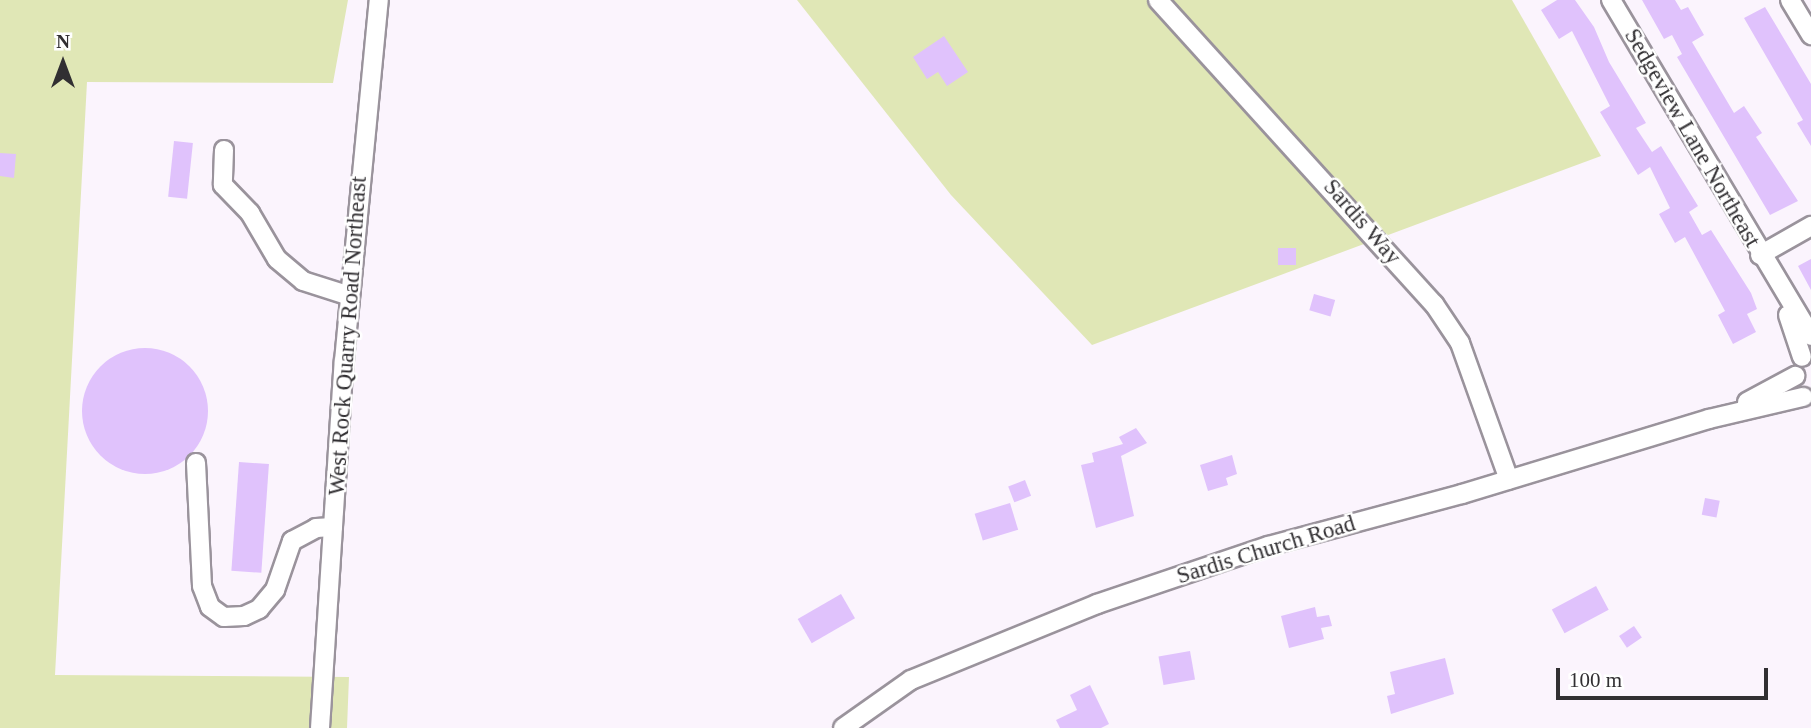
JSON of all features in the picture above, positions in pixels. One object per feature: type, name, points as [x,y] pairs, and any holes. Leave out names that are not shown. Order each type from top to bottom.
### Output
[{"type":"street","name":"West Rock Quarry Road Northeast","points":[[320,728],[327,672],[333,527],[350,296],[379,0]]},
{"type":"street","name":"Sardis Way","points":[[1158,0],[1434,304],[1460,343],[1509,480]]},
{"type":"street","name":"Sedgeview Lane Northeast","points":[[1611,0],[1772,276],[1811,336]]},
{"type":"street","points":[[1790,0],[1811,35]]},
{"type":"street","points":[[223,150],[223,185],[250,213],[277,259],[303,281],[350,296]]},
{"type":"street","points":[[1760,255],[1811,226]]},
{"type":"street","name":"Sedgeview Lane Northeast","points":[[1772,276],[1807,353]]},
{"type":"street","points":[[1807,353],[1795,376],[1807,400]]},
{"type":"street","name":"Sardis Church Road","points":[[1709,419],[1795,376]]},
{"type":"street","name":"Sardis Church Road","points":[[844,728],[911,680],[1097,604],[1268,546],[1509,480],[1709,419],[1807,400]]},
{"type":"street","points":[[196,463],[202,586],[210,607],[224,617],[244,616],[259,609],[275,590],[292,541],[316,528],[333,527]]},
{"type":"street","name":"West Rock Quarry Road Northeast","points":[[327,672],[330,728]]},
{"type":"green space","points":[[0,0],[348,0],[333,83],[87,82],[55,675],[349,677],[347,728],[0,728]]},
{"type":"green space","points":[[797,0],[1512,0],[1601,156],[1092,345],[951,195]]},
{"type":"building","points":[[1557,0],[1575,0],[1594,27],[1609,62],[1646,123],[1636,128],[1652,152],[1661,146],[1698,206],[1689,212],[1702,235],[1711,230],[1751,293],[1757,309],[1747,314],[1756,332],[1733,344],[1718,315],[1725,311],[1685,237],[1675,243],[1659,214],[1670,208],[1650,167],[1638,175],[1600,112],[1610,106],[1572,31],[1559,39],[1541,10]]},
{"type":"building","points":[[1642,0],[1675,0],[1681,10],[1688,7],[1704,35],[1692,42],[1734,113],[1744,106],[1762,133],[1756,137],[1798,201],[1770,215],[1677,57],[1682,54],[1672,35],[1664,39]]},
{"type":"building","points":[[1765,7],[1811,84],[1811,146],[1797,123],[1803,120],[1744,18]]},
{"type":"building","points":[[944,36],[968,72],[947,86],[938,72],[927,79],[913,57]]},
{"type":"building","points":[[174,141],[193,143],[187,199],[168,197]]},
{"type":"building","points":[[0,153],[16,154],[14,178],[0,176]]},
{"type":"building","points":[[1278,248],[1296,248],[1296,265],[1278,265]]},
{"type":"building","points":[[1811,259],[1811,290],[1798,266]]},
{"type":"building","points":[[1314,294],[1335,300],[1330,316],[1309,310]]},
{"type":"building","points":[[145,348],[169,353],[189,367],[203,387],[208,411],[203,435],[189,455],[169,469],[145,474],[121,469],[101,455],[87,435],[82,411],[87,387],[101,367],[121,353]]},
{"type":"building","points":[[1136,428],[1147,443],[1121,456],[1134,516],[1096,528],[1081,465],[1094,462],[1092,453],[1123,444],[1119,437]]},
{"type":"building","points":[[1232,455],[1237,474],[1226,478],[1228,485],[1208,491],[1200,465]]},
{"type":"building","points":[[239,462],[269,464],[261,573],[231,571]]},
{"type":"building","points":[[1025,480],[1031,496],[1014,502],[1008,486]]},
{"type":"building","points":[[1705,498],[1720,501],[1716,518],[1702,515]]},
{"type":"building","points":[[1010,503],[1018,530],[983,541],[975,514]]},
{"type":"building","points":[[1596,586],[1609,610],[1565,633],[1552,609]]},
{"type":"building","points":[[841,594],[855,618],[812,643],[798,619]]},
{"type":"building","points":[[1315,607],[1317,617],[1329,615],[1332,626],[1321,628],[1324,639],[1289,648],[1281,616]]},
{"type":"building","points":[[1634,626],[1642,638],[1627,648],[1619,636]]},
{"type":"building","points":[[1190,651],[1195,680],[1164,685],[1158,657]]},
{"type":"building","points":[[1445,658],[1454,694],[1391,714],[1387,696],[1395,694],[1390,672]]},
{"type":"building","points":[[1090,685],[1109,724],[1101,728],[1060,728],[1056,720],[1077,710],[1070,695]]}]
